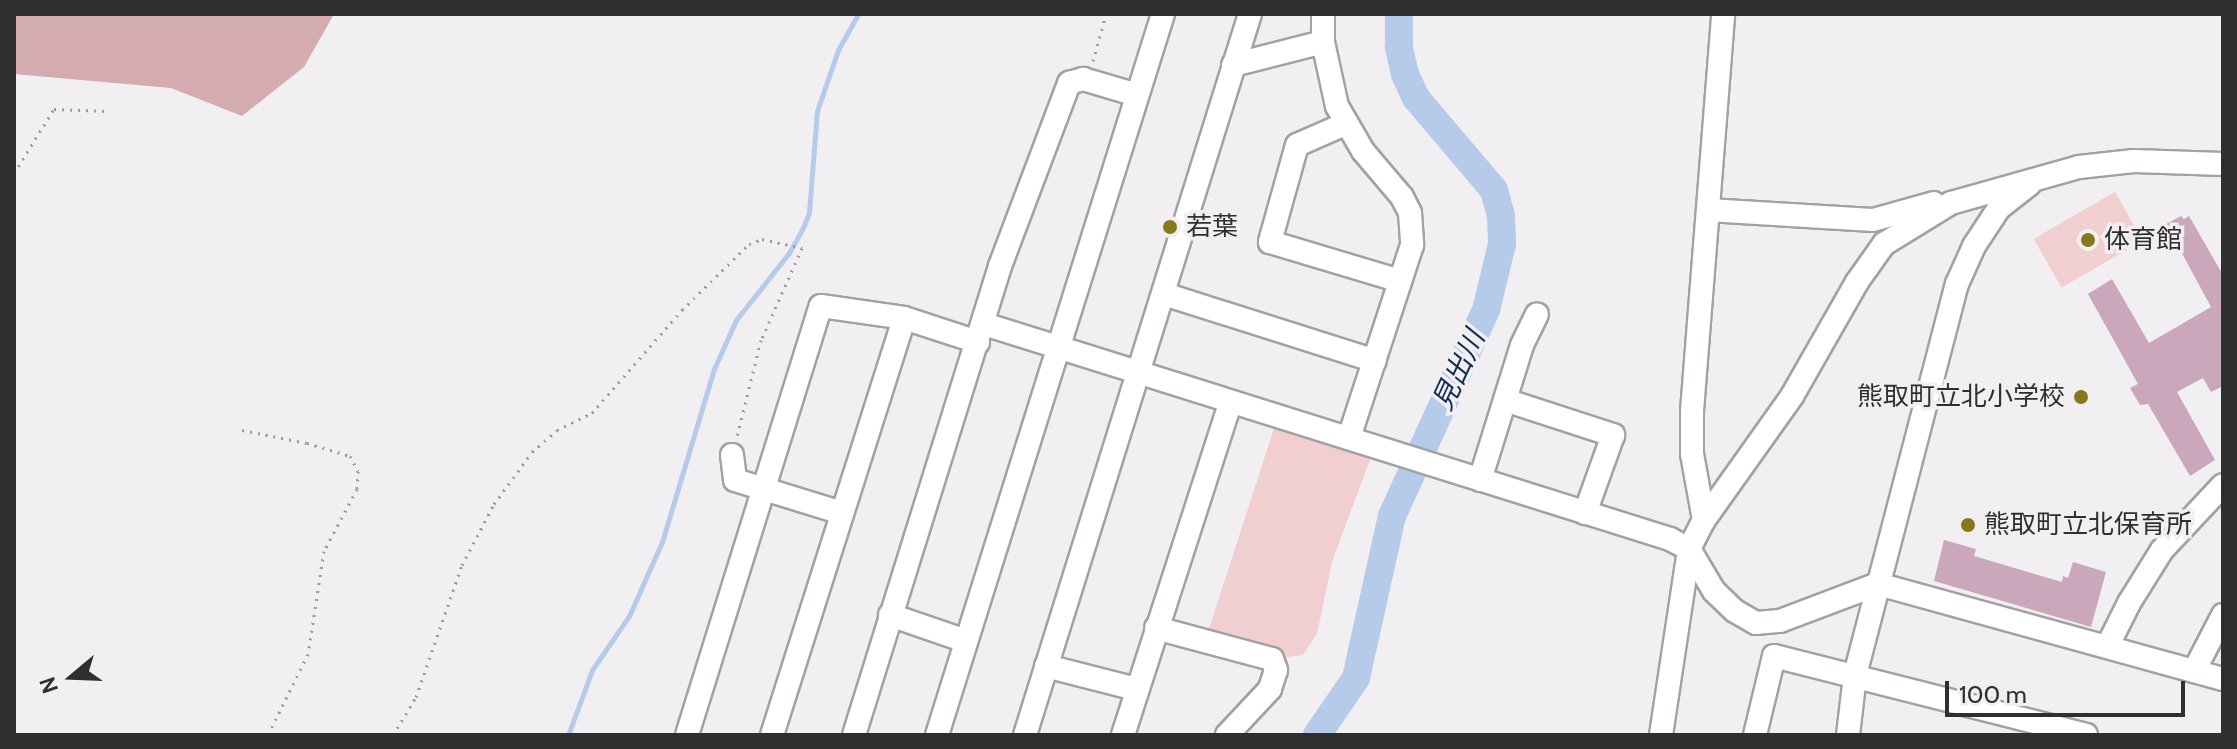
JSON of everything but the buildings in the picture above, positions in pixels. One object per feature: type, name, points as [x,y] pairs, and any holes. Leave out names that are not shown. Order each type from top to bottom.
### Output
[{"type":"street","points":[[937,735],[1163,14]]},
{"type":"street","points":[[1025,735],[1250,14]]},
{"type":"street","points":[[1323,14],[1328,76],[1345,124],[1363,151],[1402,197],[1410,213],[1412,245],[1349,438]]},
{"type":"street","points":[[1704,520],[1692,454],[1692,411],[1723,14]]},
{"type":"street","points":[[1233,65],[1323,42]]},
{"type":"street","points":[[854,735],[1000,266],[1069,83],[1088,80],[1137,95]]},
{"type":"street","points":[[1345,124],[1297,145],[1270,242],[1400,281]]},
{"type":"street","points":[[1708,210],[1873,220],[1929,204],[1951,203],[2079,167],[2134,161],[2223,164]]},
{"type":"street","points":[[1848,735],[1855,675],[1957,284],[1974,246],[1999,208],[2038,178]]},
{"type":"street","points":[[1661,735],[1689,549],[1704,520],[1792,396],[1857,282],[1884,244],[1951,203]]},
{"type":"street","points":[[1164,294],[1375,361]]},
{"type":"street","points":[[687,735],[821,306],[904,318],[1057,349],[1670,539],[1689,549],[1714,591],[1735,611],[1756,623],[1780,621],[1878,584],[2223,679]]},
{"type":"street","points":[[1480,480],[1522,345],[1537,314]]},
{"type":"street","points":[[772,735],[904,318]]},
{"type":"street","points":[[1505,400],[1613,435],[1585,513]]},
{"type":"street","points":[[1123,735],[1230,403]]},
{"type":"street","points":[[732,455],[735,480],[761,491],[842,513]]},
{"type":"street","points":[[2108,645],[2129,603],[2162,550],[2223,485]]},
{"type":"street","points":[[890,615],[966,641]]},
{"type":"street","points":[[2194,671],[2223,615]]},
{"type":"street","points":[[1156,628],[1272,659],[1276,670],[1270,689],[1227,735]]},
{"type":"street","points":[[1755,735],[1774,656],[1855,675],[2053,730],[2086,735]]},
{"type":"street","points":[[1046,666],[1136,689]]},
{"type":"path","points":[[1088,80],[1106,14]]},
{"type":"path","points":[[14,173],[54,109],[107,111]]},
{"type":"path","points":[[393,735],[416,697],[462,565],[494,504],[532,452],[557,430],[592,413],[682,310],[749,244],[762,239],[802,248],[761,340],[732,455]]},
{"type":"path","points":[[242,430],[307,443],[350,456],[358,471],[357,489],[324,551],[308,654],[268,735]]},
{"type":"shaded area","points":[[14,14],[334,14],[304,67],[242,116],[171,88],[14,74]]},
{"type":"shaded area","name":"体育館","points":[[2115,192],[2143,240],[2062,287],[2034,239]]},
{"type":"shaded area","points":[[1278,416],[1375,446],[1332,562],[1317,634],[1303,655],[1272,659],[1205,641]]},
{"type":"waterway","points":[[568,735],[592,670],[629,616],[662,542],[714,369],[736,320],[789,253],[803,228],[809,212],[817,111],[838,50],[858,14]]},
{"type":"waterway","name":"見出川","points":[[1317,735],[1356,678],[1392,516],[1486,310],[1502,244],[1501,216],[1494,190],[1416,98],[1405,74],[1399,47],[1399,14]]},
{"type":"place","name":"若葉","points":[[1170,227]]},
{"type":"place","name":"体育館","points":[[2088,240]]},
{"type":"place","name":"熊取町立北小学校","points":[[2081,397]]},
{"type":"place","name":"熊取町立北保育所","points":[[1968,525]]}]
